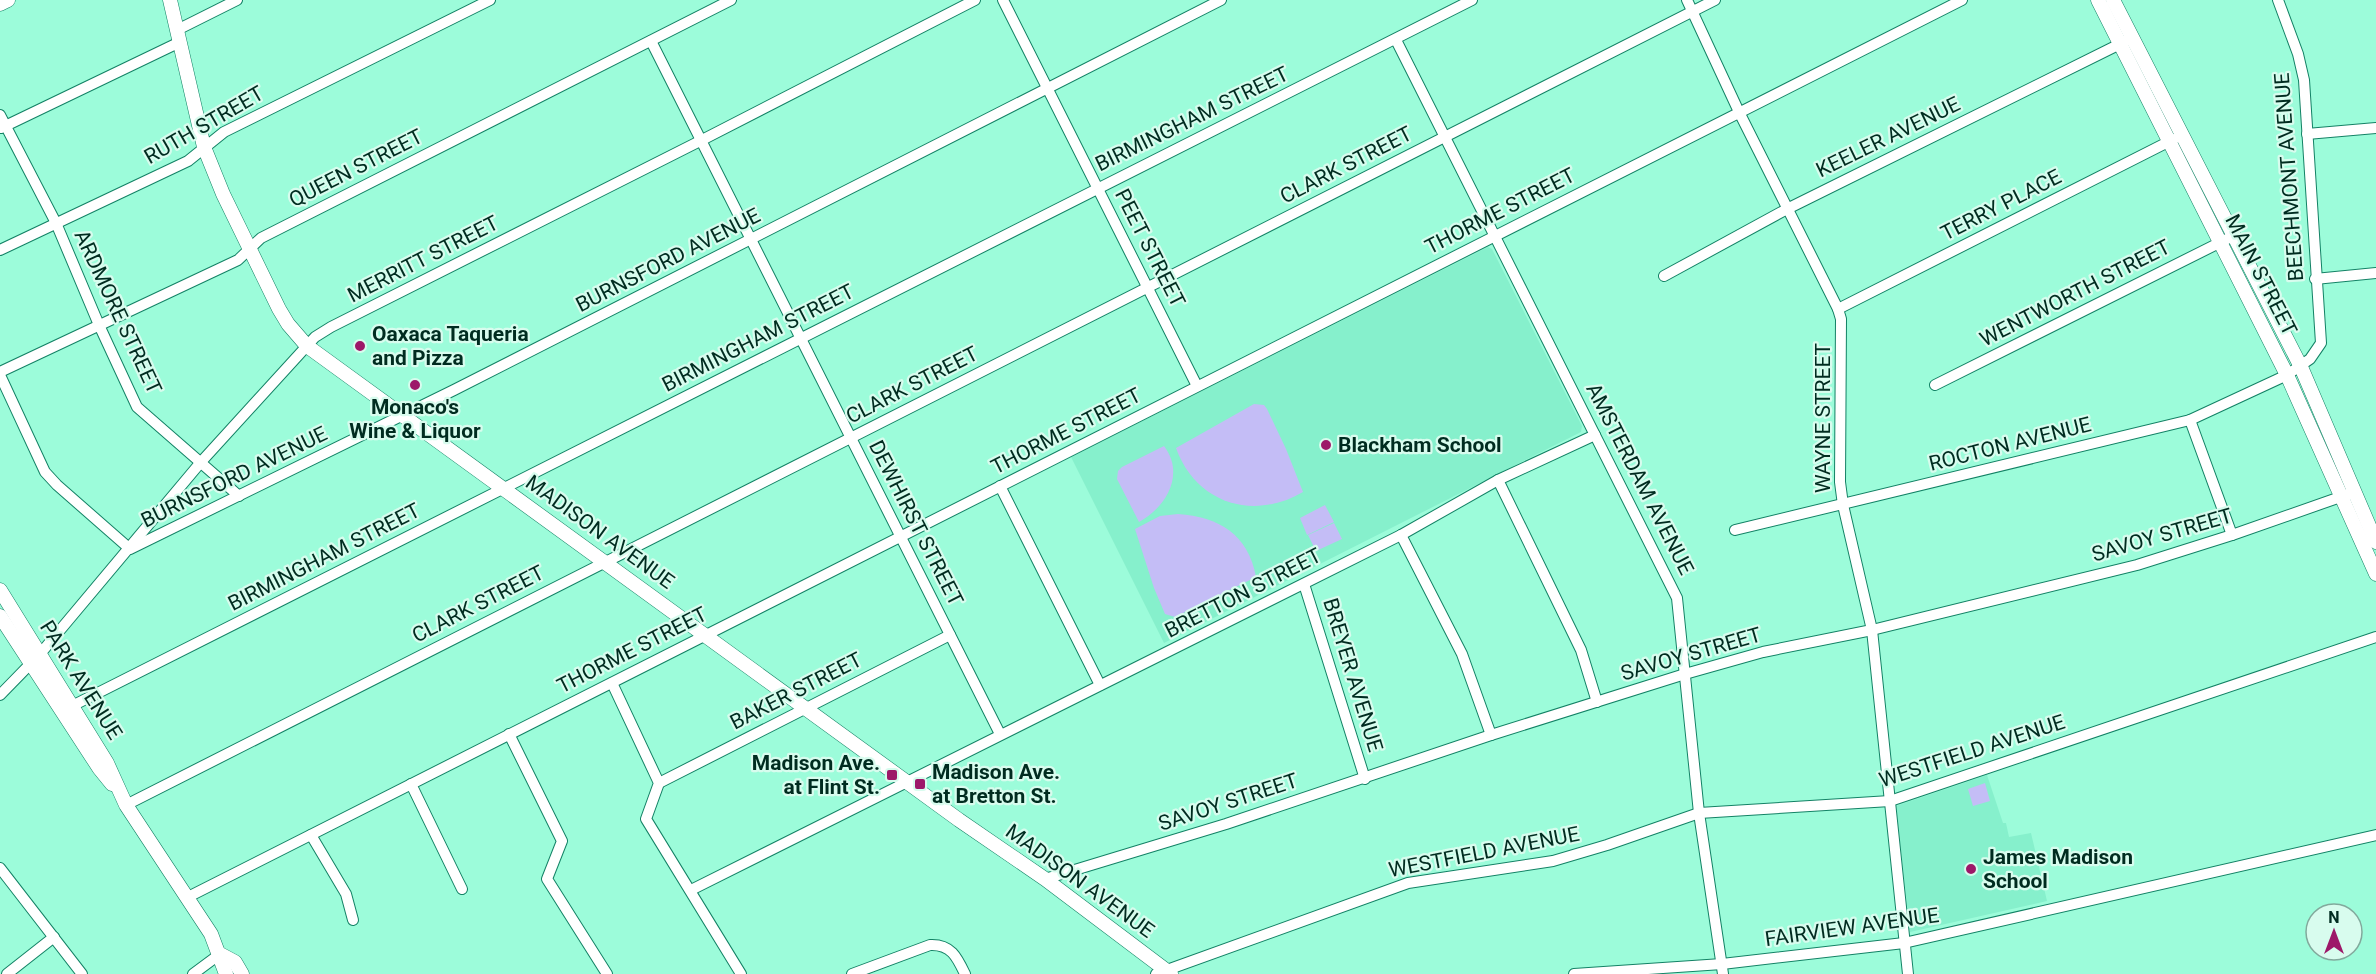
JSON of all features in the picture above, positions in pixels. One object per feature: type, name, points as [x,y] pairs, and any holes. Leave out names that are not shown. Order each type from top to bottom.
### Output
[{"type":"main road","points":[[0,4],[8,0]]},
{"type":"main road","name":"MADISON AVENUE","points":[[170,0],[204,147],[249,249],[288,324],[307,346],[906,782],[1045,879],[1164,973]]},
{"type":"main road","name":"MAIN STREET","points":[[2098,0],[2126,41],[2176,138],[2227,239],[2287,375],[2348,494],[2376,542]]},
{"type":"main road","name":"MAIN STREET","points":[[2113,0],[2126,41]]},
{"type":"main road","name":"MAIN STREET","points":[[2227,239],[2301,367],[2376,574]]},
{"type":"main road","name":"PARK AVENUE","points":[[0,590],[36,659],[67,709],[107,763],[124,800],[188,897],[220,954],[226,974]]},
{"type":"main road","name":"PARK AVENUE","points":[[0,616],[36,659]]},
{"type":"main road","name":"PARK AVENUE","points":[[220,954],[235,962],[242,974]]},
{"type":"street","points":[[3,127],[178,36],[237,0]]},
{"type":"street","name":"RUTH STREET","points":[[0,250],[188,161],[224,132],[490,0]]},
{"type":"street","name":"QUEEN STREET","points":[[0,374],[238,260],[261,238],[732,0]]},
{"type":"street","name":"MERRITT STREET","points":[[0,694],[36,659],[201,462],[307,346],[331,327],[975,0]]},
{"type":"street","name":"PEET STREET","points":[[1002,0],[1197,386]]},
{"type":"street","name":"BURNSFORD AVENUE","points":[[130,549],[403,416],[1221,0]]},
{"type":"street","name":"BIRMINGHAM STREET","points":[[67,709],[1472,0]]},
{"type":"street","name":"WAYNE STREET","points":[[1688,0],[1739,112],[1838,309],[1842,328],[1840,482],[1843,505],[1872,630],[1908,974]]},
{"type":"street","name":"CLARK STREET","points":[[124,800],[851,438],[1715,0]]},
{"type":"street","name":"THORME STREET","points":[[188,897],[1962,0]]},
{"type":"street","name":"BEECHMONT AVENUE","points":[[2278,0],[2298,54],[2304,80],[2315,279],[2321,343],[2316,352],[2301,367],[2287,375]]},
{"type":"street","name":"AMSTERDAM AVENUE","points":[[1396,40],[1677,598],[1699,813],[1723,969]]},
{"type":"street","name":"DEWHIRST STREET","points":[[651,41],[1000,734]]},
{"type":"street","name":"KEELER AVENUE","points":[[1664,276],[1787,209],[2126,41]]},
{"type":"street","name":"ARDMORE STREET","points":[[0,115],[3,127],[56,223],[137,407],[238,496]]},
{"type":"street","points":[[2307,134],[2376,128]]},
{"type":"street","name":"TERRY PLACE","points":[[1838,309],[2176,138]]},
{"type":"street","name":"WENTWORTH STREET","points":[[1935,385],[2227,239]]},
{"type":"street","points":[[2315,279],[2376,273]]},
{"type":"street","points":[[0,374],[45,472],[130,549]]},
{"type":"street","name":"ROCTON AVENUE","points":[[1735,530],[2190,420],[2287,375]]},
{"type":"street","points":[[2190,420],[2232,535]]},
{"type":"street","name":"BRETTON STREET","points":[[691,890],[1401,535],[1498,480],[1595,435]]},
{"type":"street","points":[[1498,480],[1581,650],[1597,702]]},
{"type":"street","points":[[1000,486],[1100,685]]},
{"type":"street","name":"SAVOY STREET","points":[[1045,879],[1226,824],[1491,735],[1685,674],[1763,652],[1872,630],[2137,565],[2232,535],[2348,494]]},
{"type":"street","points":[[1401,535],[1462,654],[1491,735]]},
{"type":"street","name":"BREYER AVENUE","points":[[1304,584],[1365,778]]},
{"type":"street","name":"BAKER STREET","points":[[659,783],[950,635]]},
{"type":"street","name":"WESTFIELD AVENUE","points":[[1164,973],[1408,883],[1553,861],[1607,846],[1699,813],[1890,801],[2376,637]]},
{"type":"street","points":[[612,683],[659,783],[646,819],[741,974]]},
{"type":"street","points":[[510,734],[562,841],[547,879],[607,974]]},
{"type":"street","points":[[411,784],[462,889]]},
{"type":"street","points":[[311,835],[346,894],[353,920]]},
{"type":"street","name":"FAIRVIEW AVENUE","points":[[1574,974],[1723,969],[1904,943],[2376,835]]},
{"type":"street","points":[[0,868],[82,974]]},
{"type":"street","points":[[8,974],[54,937]]},
{"type":"street","points":[[852,974],[930,945],[948,947],[955,954],[965,974]]},
{"type":"street","points":[[193,974],[220,954]]},
{"type":"shaded area","name":"Blackham School","points":[[1488,247],[1492,249],[1582,426],[1581,432],[1164,643],[1071,457]]},
{"type":"shaded area","points":[[1254,404],[1264,405],[1267,409],[1303,492],[1284,501],[1247,506],[1229,502],[1212,494],[1197,483],[1185,467],[1176,448]]},
{"type":"shaded area","points":[[1164,446],[1173,468],[1170,490],[1157,508],[1139,522],[1117,479],[1118,471]]},
{"type":"shaded area","points":[[1325,505],[1334,522],[1307,535],[1300,518]]},
{"type":"shaded area","points":[[1178,514],[1206,519],[1229,530],[1246,549],[1256,577],[1175,617],[1165,614],[1135,529],[1160,516]]},
{"type":"shaded area","points":[[1334,523],[1342,539],[1316,551],[1308,535]]},
{"type":"shaded area","name":"James Madison School","points":[[1987,775],[2003,823],[2006,823],[2009,837],[2031,833],[2047,901],[1910,932],[1896,806]]},
{"type":"shaded area","points":[[1985,783],[1990,801],[1973,806],[1968,789]]},
{"type":"place","name":"Oaxaca Taqueria and Pizza","points":[[360,346]]},
{"type":"place","name":"Monaco's Wine & Liquor","points":[[415,385]]},
{"type":"place","name":"Blackham School","points":[[1326,445]]},
{"type":"place","name":"Madison Ave. at Flint St.","points":[[892,775]]},
{"type":"place","name":"Madison Ave. at Bretton St.","points":[[920,784]]},
{"type":"place","name":"James Madison School","points":[[1971,869]]}]
